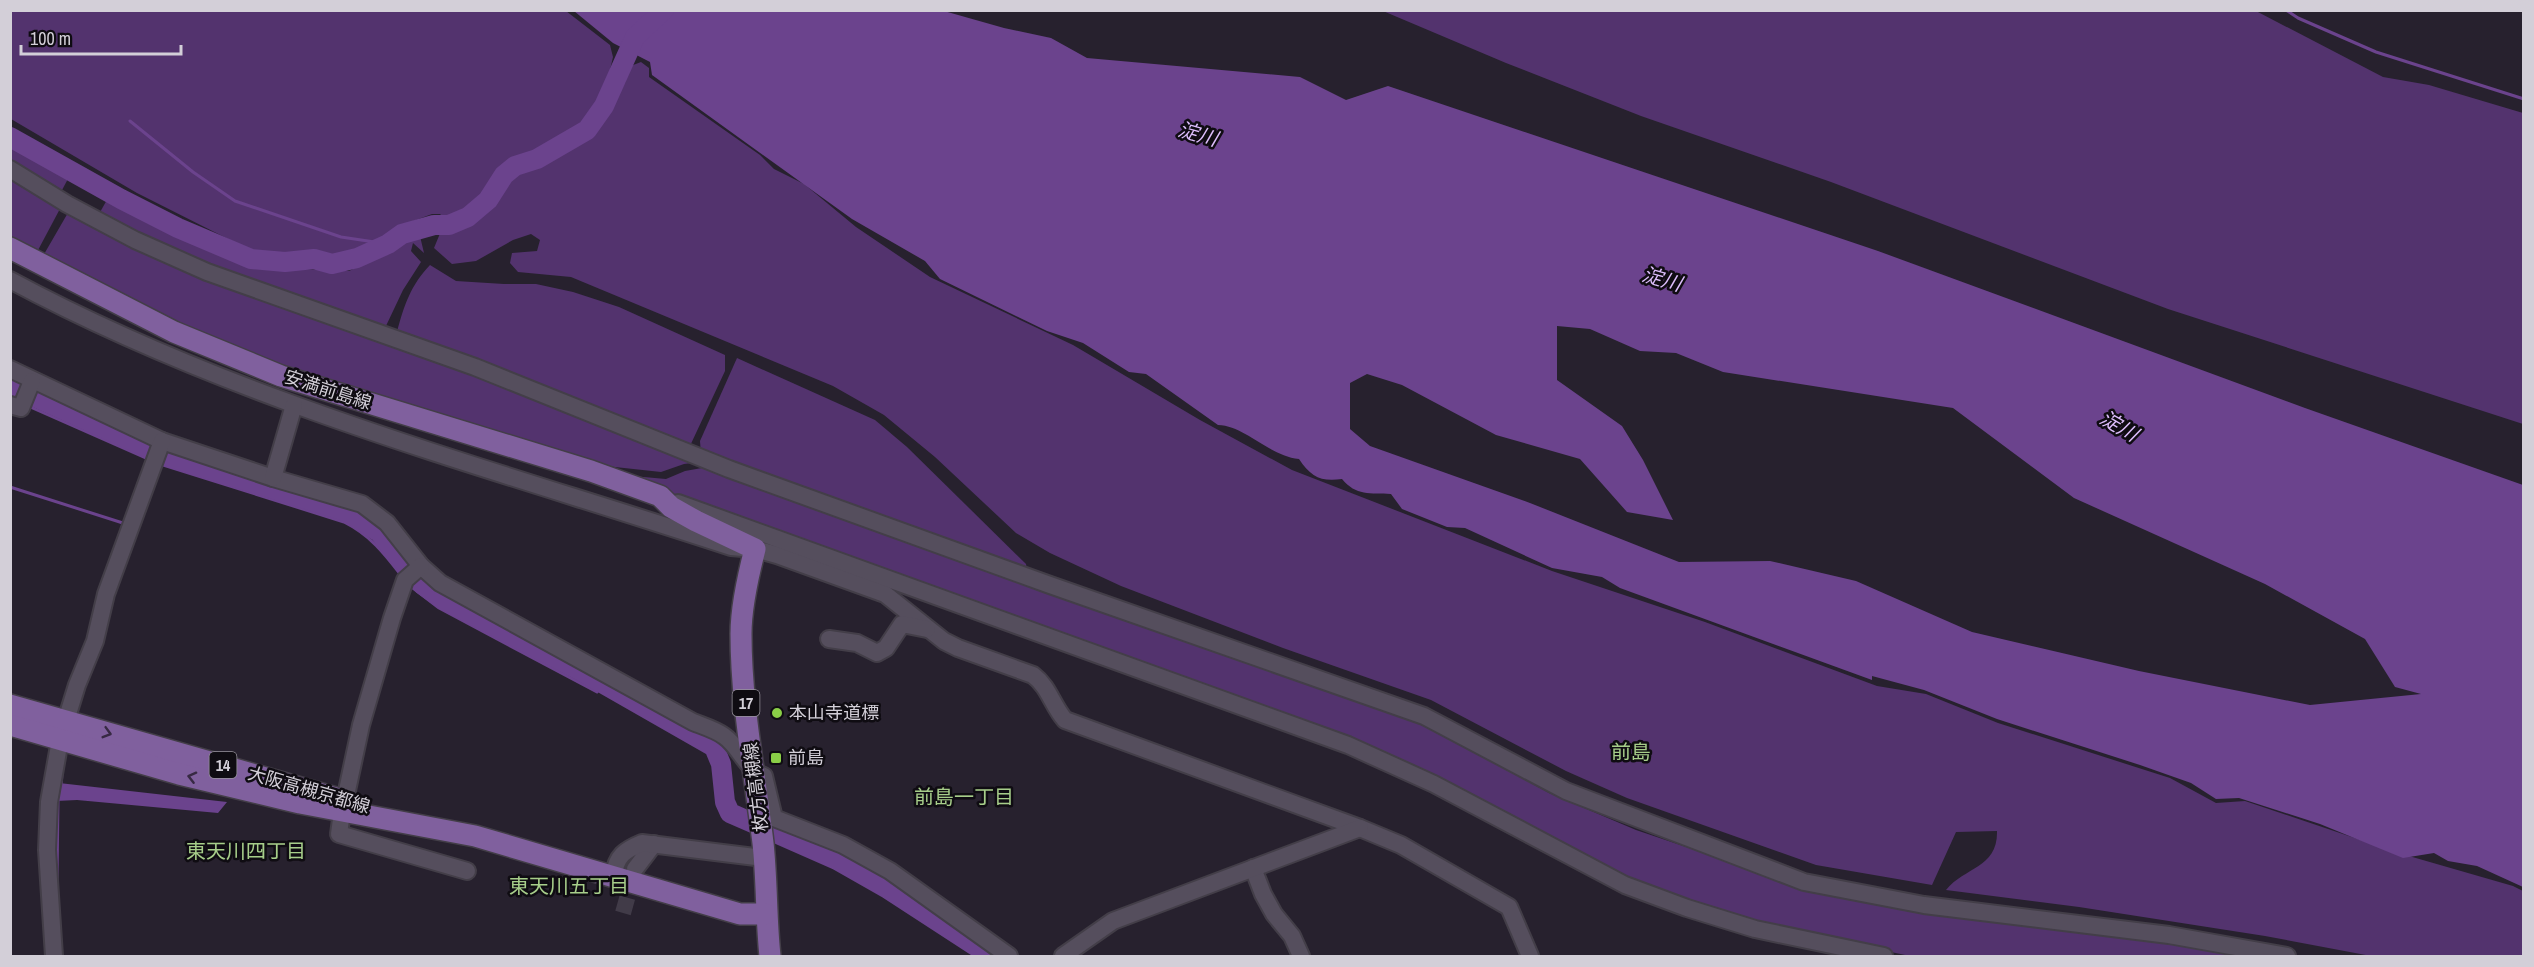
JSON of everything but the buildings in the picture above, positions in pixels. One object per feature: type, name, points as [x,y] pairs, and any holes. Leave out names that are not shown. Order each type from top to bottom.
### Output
[{"type":"main road","name":"安満前島線","points":[[10,248],[174,332],[281,376],[591,471],[660,496]]},
{"type":"main road","points":[[660,496],[671,507],[696,521],[755,549]]},
{"type":"main road","name":"枚方高槻線","points":[[755,549],[747,582],[741,633],[744,687],[764,854],[765,914],[770,957]]},
{"type":"main road","name":"大阪高槻京都線","points":[[10,705],[63,730],[179,774],[343,806],[475,836],[614,875],[740,914],[765,914]]},
{"type":"main road","name":"大阪高槻京都線","points":[[10,725],[63,730]]},
{"type":"street","points":[[10,169],[135,240],[207,272],[475,367],[740,473],[1424,716],[1566,791],[1804,882],[1924,905],[2169,935],[2287,957]]},
{"type":"street","points":[[10,280],[166,356],[294,405],[731,547],[755,549],[777,555],[885,594],[914,599],[937,597]]},
{"type":"street","points":[[10,369],[31,384],[162,441],[273,478],[362,504],[387,524],[421,566],[440,583],[465,599],[693,722],[723,735],[736,747],[755,772],[767,780],[774,818],[843,845],[890,871],[1009,957]]},
{"type":"street","points":[[16,407],[31,384]]},
{"type":"street","points":[[273,478],[294,405]]},
{"type":"street","points":[[54,957],[47,850],[49,802],[63,730],[77,685],[95,641],[106,594],[162,441]]},
{"type":"street","points":[[660,496],[1380,758],[1625,885],[1687,908],[1755,929],[1884,957]]},
{"type":"street","points":[[421,566],[405,580],[361,725],[339,834],[467,871]]},
{"type":"street","points":[[885,594],[958,648],[1033,675],[1042,682],[1056,710],[1065,720],[1401,845],[1509,907],[1530,957]]},
{"type":"street","points":[[829,639],[857,643],[876,653],[886,648],[902,624],[931,630]]},
{"type":"street","points":[[614,875],[615,862],[625,850],[642,843],[764,854],[774,826],[779,821]]},
{"type":"street","points":[[1063,957],[1113,921],[1360,828]]},
{"type":"street","points":[[635,869],[654,844]]},
{"type":"street","points":[[1253,868],[1263,894],[1274,914],[1292,936],[1301,957]]},
{"type":"shaded area","points":[[10,11],[566,11],[610,45],[613,57],[606,87],[588,120],[545,151],[521,156],[500,168],[488,185],[484,200],[470,211],[447,221],[440,214],[432,214],[397,227],[370,249],[340,262],[313,253],[258,254],[137,193],[11,119]]},
{"type":"shaded area","points":[[1383,11],[2256,11],[2383,77],[2429,85],[2523,113],[2523,424],[2168,309],[1831,182],[1641,116]]},
{"type":"shaded area","points":[[641,62],[649,68],[649,77],[760,155],[774,169],[804,184],[856,227],[930,277],[1073,345],[1200,420],[1292,470],[1552,571],[1705,622],[1877,686],[1926,694],[1998,723],[2170,778],[2216,803],[2245,801],[2402,854],[2513,886],[2523,891],[2523,956],[2371,956],[2265,936],[2079,907],[1946,890],[1986,860],[1996,843],[1997,831],[1956,832],[1932,885],[1816,865],[1627,798],[1566,771],[1431,700],[1283,648],[1121,586],[1050,553],[1016,533],[935,457],[884,415],[833,386],[571,277],[518,272],[510,263],[512,253],[537,251],[540,240],[531,234],[513,240],[476,261],[452,264],[434,248],[441,231],[466,227],[489,205],[504,183],[519,170],[579,143],[599,125],[618,87],[625,83],[628,67]]},
{"type":"shaded area","points":[[10,141],[70,175],[61,192],[11,163]]},
{"type":"shaded area","points":[[10,174],[62,205],[37,252],[11,238]]},
{"type":"shaded area","points":[[108,198],[190,239],[251,262],[302,269],[349,271],[389,252],[409,232],[419,232],[424,253],[413,243],[411,251],[421,262],[403,290],[385,328],[224,274],[99,214]]},
{"type":"shaded area","points":[[69,211],[179,268],[317,320],[411,349],[699,462],[684,464],[661,472],[578,463],[289,372],[196,336],[43,256]]},
{"type":"shaded area","points":[[430,265],[456,281],[536,284],[573,292],[619,307],[725,355],[725,371],[689,448],[397,332],[409,296]]},
{"type":"shaded area","points":[[737,358],[875,420],[907,447],[1026,564],[1027,570],[701,454],[700,441]]},
{"type":"shaded area","points":[[713,466],[1383,710],[1439,732],[1549,793],[1636,830],[1775,877],[2254,956],[1910,956],[1762,925],[1632,882],[1414,767],[742,517],[610,474],[666,479],[685,471]]},
{"type":"water","name":"淀川","points":[[574,11],[944,11],[1004,28],[1051,38],[1087,58],[1300,77],[1346,100],[1388,86],[1878,251],[2305,408],[2523,485],[2523,887],[2477,866],[2448,861],[2434,853],[2403,858],[2320,824],[2239,798],[2216,799],[2191,783],[1997,719],[1924,690],[1872,676],[1872,680],[1620,588],[1602,577],[1552,568],[1465,528],[1447,527],[1402,509],[1391,494],[1358,491],[1342,479],[1328,480],[1317,477],[1299,459],[1277,452],[1238,430],[1218,425],[1146,374],[1129,372],[1083,343],[1047,331],[940,279],[925,261],[852,219],[652,75],[650,62],[613,43]],"holes":[[[1557,326],[1590,329],[1640,351],[1676,353],[1723,372],[1953,408],[2074,498],[2265,584],[2365,639],[2395,687],[2421,694],[2310,705],[2139,671],[1972,632],[1856,581],[1770,561],[1679,562],[1530,503],[1370,446],[1350,429],[1350,383],[1367,374],[1402,385],[1496,435],[1580,459],[1627,512],[1673,520],[1643,460],[1622,426],[1557,380]]]},
{"type":"water","points":[[59,783],[227,802],[218,813],[77,800],[56,801]]},
{"type":"waterway","points":[[10,137],[178,228],[251,259],[285,262],[314,259],[332,264],[357,258],[388,244],[402,234],[434,225],[449,225],[468,217],[488,200],[504,175],[515,166],[537,159],[587,130],[604,106],[635,37],[664,10]]},
{"type":"waterway","points":[[2286,10],[2298,18],[2376,52],[2524,99]]},
{"type":"waterway","points":[[130,121],[193,172],[235,201],[341,237],[388,244]]},
{"type":"waterway","points":[[10,386],[166,456],[348,512],[379,532],[423,585],[444,600],[581,671],[714,747],[721,764],[725,802],[730,813],[837,860],[888,889],[991,956]]},
{"type":"waterway","points":[[28,406],[148,459]]},
{"type":"waterway","points":[[160,464],[344,522],[369,539],[401,575]]},
{"type":"waterway","points":[[10,487],[126,524]]},
{"type":"waterway","points":[[409,585],[439,608],[597,692]]},
{"type":"waterway","points":[[61,787],[62,773]]},
{"type":"waterway","points":[[57,880],[58,799]]},
{"type":"tunnel","points":[[623,913],[635,870]]},
{"type":"place","name":"本山寺道標","points":[[777,713]]},
{"type":"place","name":"前島","points":[[776,758]]},
{"type":"district","name":"前島","points":[[1631,752]]},
{"type":"district","name":"前島一丁目","points":[[964,797]]},
{"type":"district","name":"東天川四丁目","points":[[246,851]]},
{"type":"district","name":"東天川五丁目","points":[[569,886]]}]
